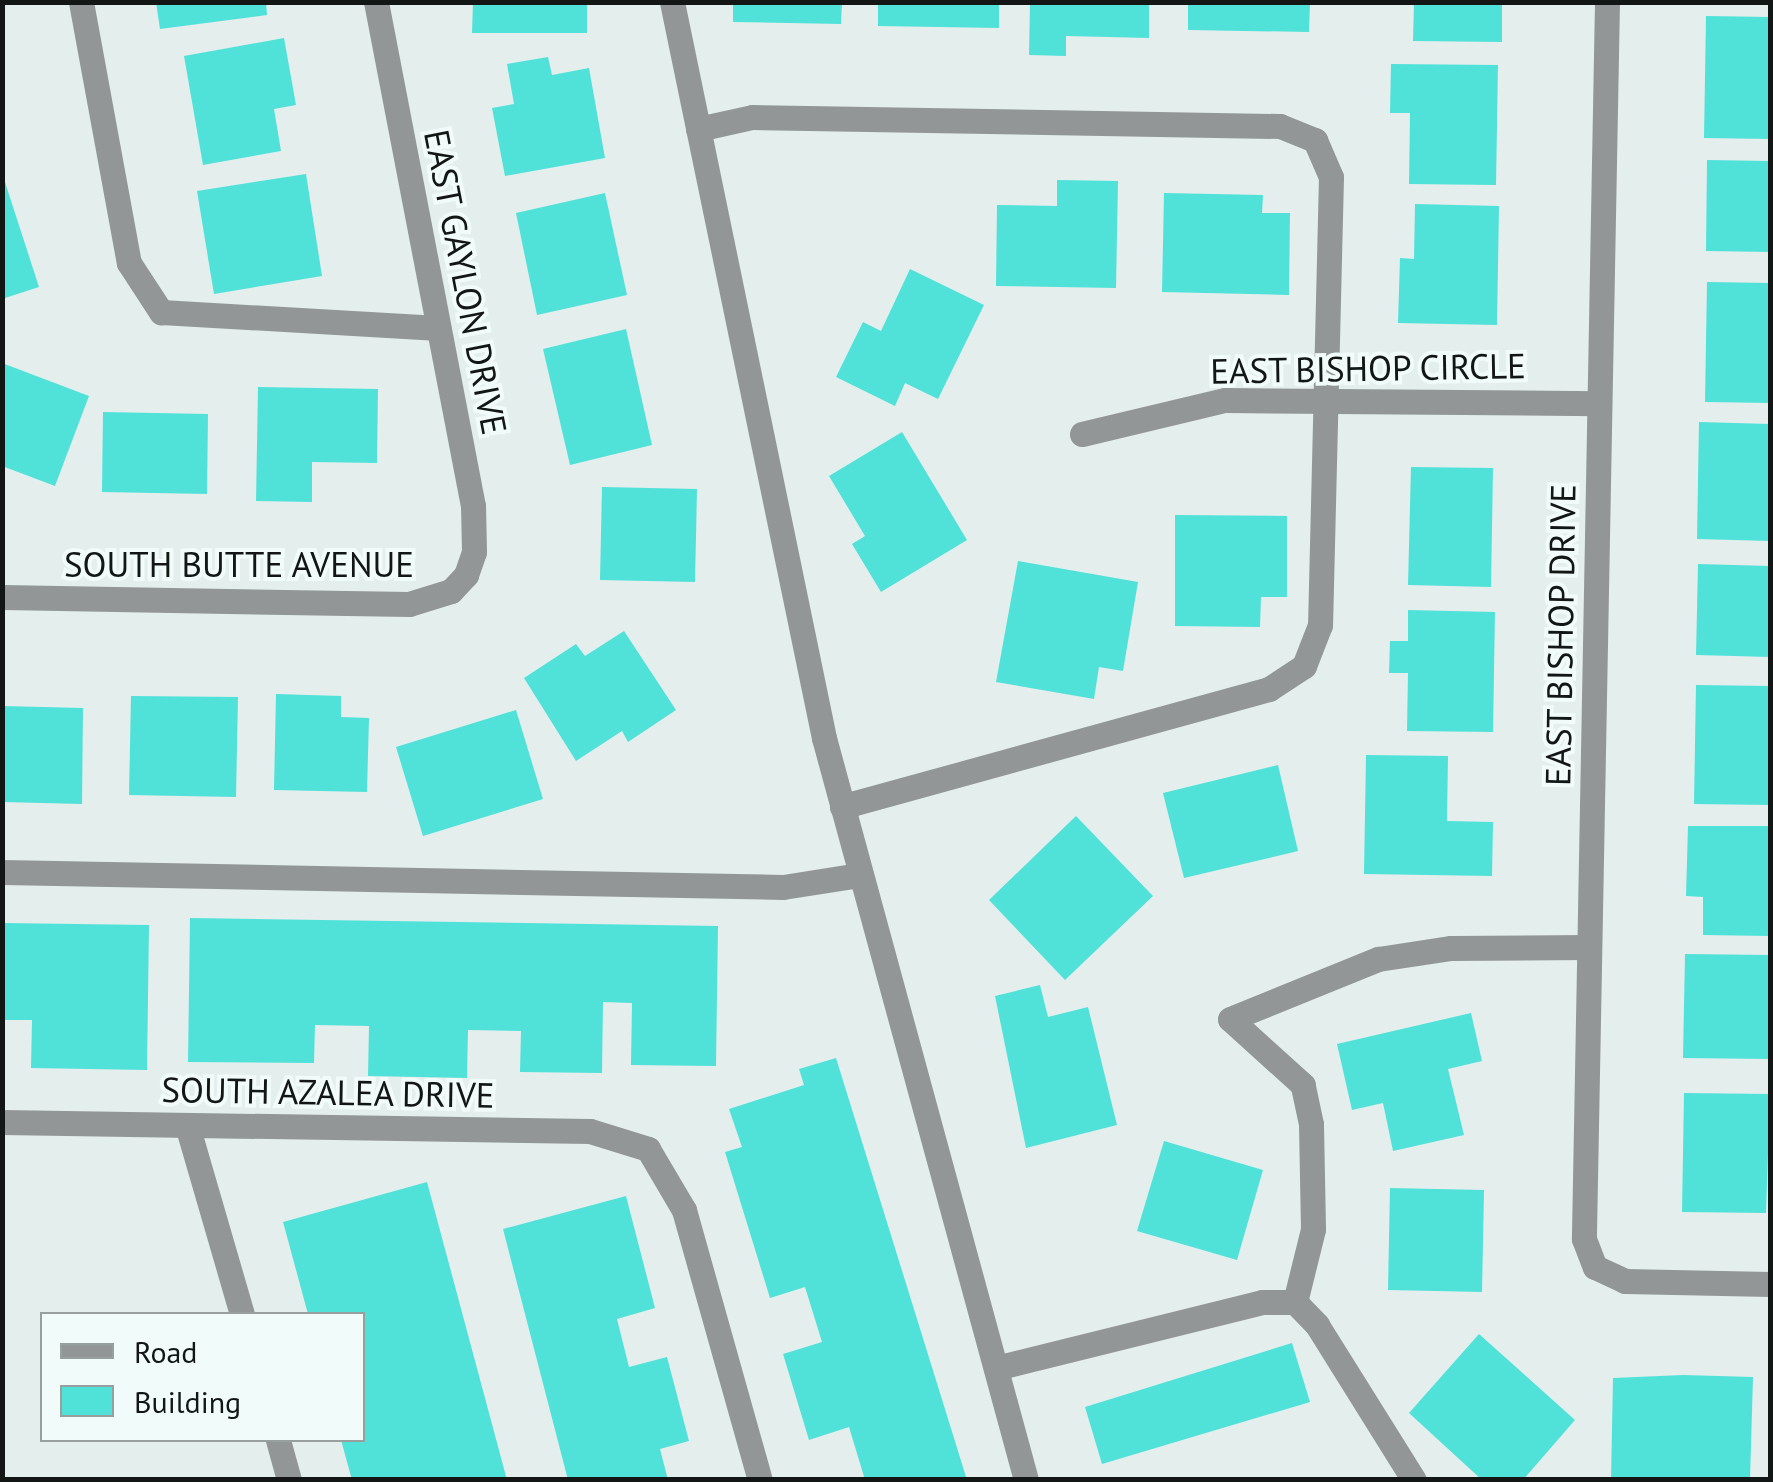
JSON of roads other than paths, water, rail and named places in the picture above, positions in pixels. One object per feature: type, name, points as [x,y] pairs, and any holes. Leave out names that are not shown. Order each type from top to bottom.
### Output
[{"type":"street","points":[[81,2],[128,262],[162,312],[439,328]]},
{"type":"street","name":"EAST GAYLON DRIVE","points":[[376,2],[473,506],[474,552],[466,574]]},
{"type":"street","points":[[672,2],[804,652],[860,875],[1026,1480]]},
{"type":"street","name":"EAST BISHOP DRIVE","points":[[1607,2],[1582,1222],[1595,1267],[1642,1283],[1770,1284]]},
{"type":"street","points":[[698,129],[752,117],[1298,130],[1315,140],[1331,177],[1322,397],[1320,624],[1316,645],[1289,681],[842,807]]},
{"type":"street","name":"EAST BISHOP CIRCLE","points":[[1082,434],[1191,405],[1322,397],[1599,403]]},
{"type":"street","name":"SOUTH BUTTE AVENUE","points":[[2,596],[409,604],[451,591],[466,574]]},
{"type":"street","points":[[2,872],[783,887],[860,875]]},
{"type":"street","points":[[1296,1302],[1313,1228],[1311,1124],[1303,1085],[1230,1019],[1378,959],[1451,948],[1590,947]]},
{"type":"street","name":"SOUTH AZALEA DRIVE","points":[[2,1122],[590,1131],[648,1148],[684,1210],[760,1480]]},
{"type":"street","points":[[187,1125],[241,1312]]},
{"type":"street","points":[[996,1368],[1262,1302],[1296,1302],[1317,1325],[1414,1480]]},
{"type":"street","points":[[279,1442],[290,1480]]}]
